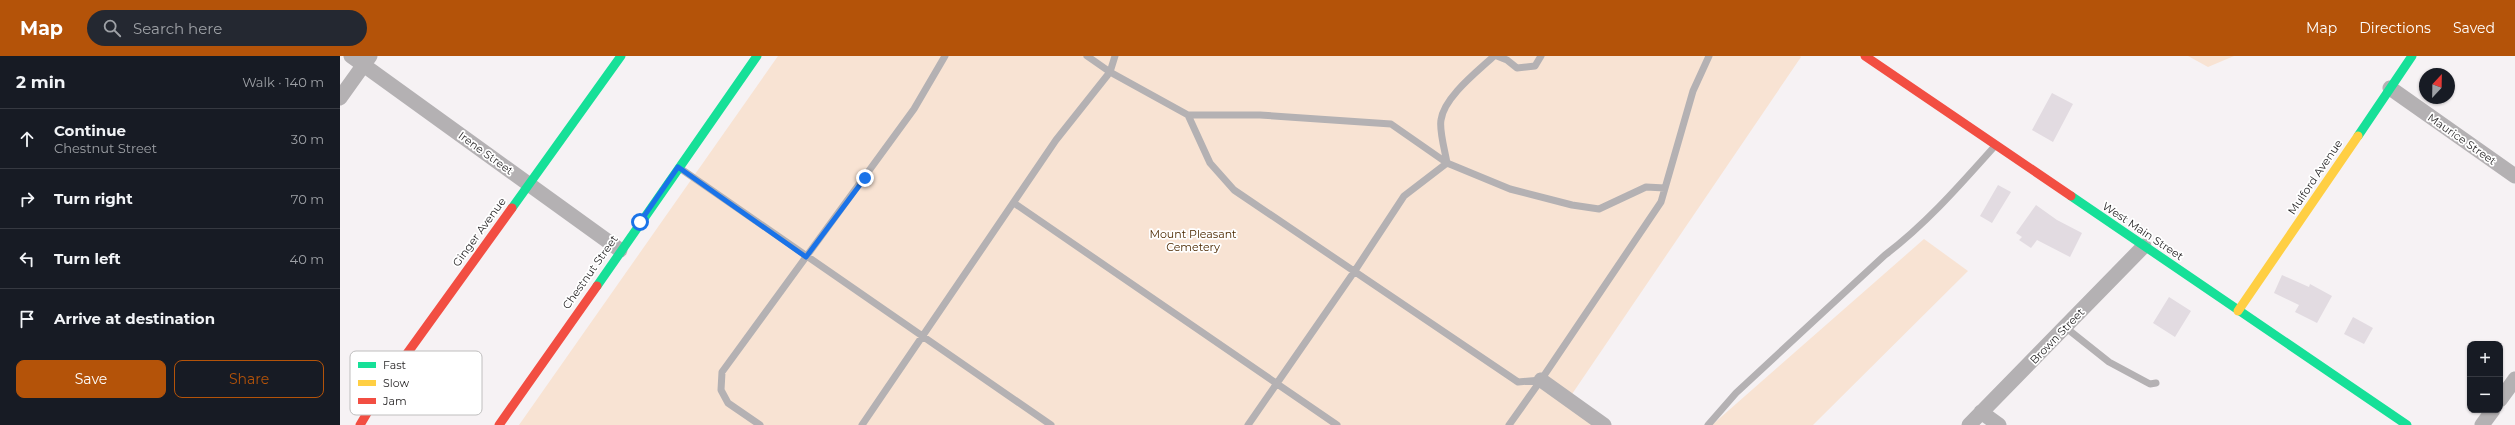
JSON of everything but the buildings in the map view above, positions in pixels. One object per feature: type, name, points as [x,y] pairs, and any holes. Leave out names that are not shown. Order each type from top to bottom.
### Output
[{"type":"main road","name":"Ginger Avenue","points":[[409,351],[621,56]]},
{"type":"main road","name":"Chestnut Street","points":[[499,425],[757,56]]},
{"type":"main road","name":"West Main Street","points":[[1865,56],[2407,425]]},
{"type":"main road","name":"Mulford Avenue","points":[[2238,311],[2412,56]]},
{"type":"main road","name":"Ginger Avenue","points":[[360,425],[366,415]]},
{"type":"street","name":"Irene Street","points":[[351,56],[367,60],[529,184],[620,250]]},
{"type":"street","points":[[340,98],[367,60]]},
{"type":"street","name":"Maurice Street","points":[[2390,88],[2515,176]]},
{"type":"street","name":"Brown Street","points":[[1968,425],[2144,246]]},
{"type":"street","points":[[2503,396],[2515,379]]},
{"type":"street","points":[[1540,380],[1604,425]]},
{"type":"street","points":[[1981,412],[1999,425]]},
{"type":"street","points":[[2482,425],[2491,413]]},
{"type":"lane","points":[[760,425],[728,403],[721,390],[722,372],[914,109],[945,56]]},
{"type":"lane","points":[[1087,56],[1110,72],[1188,115],[1260,115],[1391,124],[1447,163],[1510,189],[1572,206],[1599,209],[1646,187],[1665,188]]},
{"type":"lane","points":[[862,425],[1056,140],[1110,72],[1115,56]]},
{"type":"lane","points":[[1447,163],[1441,119],[1450,100],[1460,88],[1496,56],[1507,60],[1517,68],[1535,66],[1541,56]]},
{"type":"lane","points":[[1509,425],[1662,202],[1693,91],[1709,56]]},
{"type":"lane","points":[[1188,115],[1210,163],[1234,190],[1518,382],[1540,380]]},
{"type":"lane","points":[[1708,425],[1736,393],[1885,255],[1909,237],[1959,186],[1996,145]]},
{"type":"lane","points":[[1248,425],[1354,272],[1404,196],[1447,163]]},
{"type":"lane","points":[[678,167],[806,257],[1051,425]]},
{"type":"lane","points":[[1014,203],[1338,425]]},
{"type":"lane","points":[[2065,328],[2109,362],[2150,384],[2156,383]]},
{"type":"green space","name":"Mount Pleasant Cemetery","points":[[778,56],[1801,57],[1568,400],[1599,425],[519,425]]},
{"type":"green space","points":[[2188,56],[2234,56],[2208,67]]},
{"type":"green space","points":[[1924,239],[1968,271],[1813,425],[1712,425]]},
{"type":"traffic: fast","points":[[512,208],[621,56]]},
{"type":"traffic: fast","points":[[597,286],[757,56]]},
{"type":"traffic: fast","points":[[2358,136],[2412,56]]},
{"type":"traffic: fast","points":[[2071,196],[2407,425]]},
{"type":"traffic: slow","points":[[2238,311],[2358,136]]},
{"type":"traffic: jam","points":[[1865,56],[2071,196]]},
{"type":"traffic: jam","points":[[409,351],[512,208]]},
{"type":"traffic: jam","points":[[499,425],[597,286]]},
{"type":"traffic: jam","points":[[360,425],[366,415]]},
{"type":"route","points":[[640,222],[678,167],[806,257],[865,178]]}]
